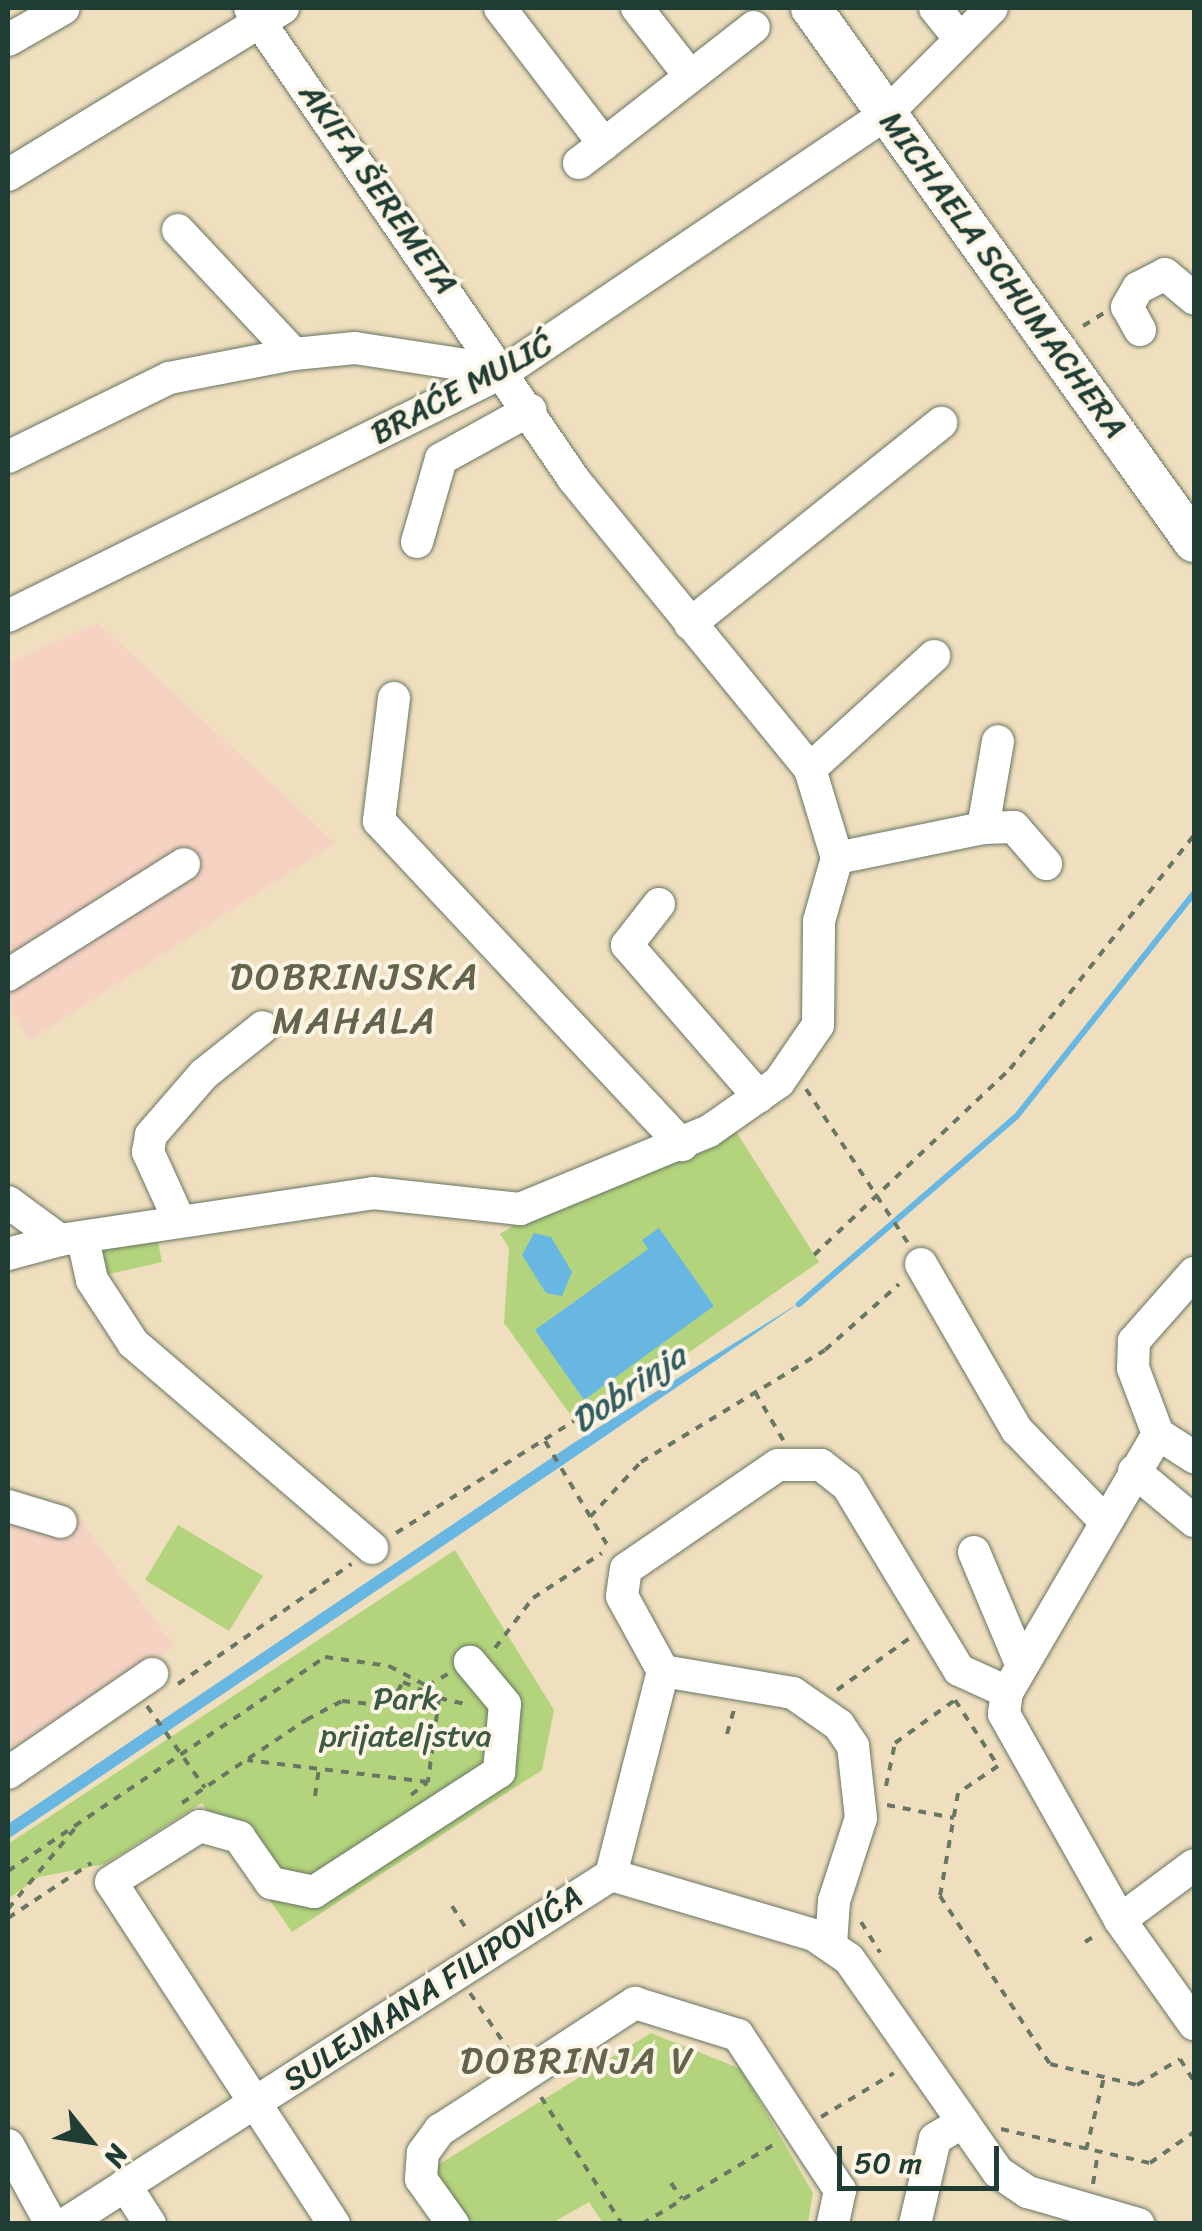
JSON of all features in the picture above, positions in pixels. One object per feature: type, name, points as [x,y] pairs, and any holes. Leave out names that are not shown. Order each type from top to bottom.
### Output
[{"type":"main road","name":"MICHAELA SCHUMACHERA","points":[[811,8],[1194,542]]},
{"type":"street","points":[[8,40],[64,8]]},
{"type":"street","points":[[500,8],[591,153],[754,27]]},
{"type":"street","points":[[637,8],[690,76]]},
{"type":"street","points":[[935,8],[960,38]]},
{"type":"street","name":"BRAĆE MULIĆ","points":[[8,616],[505,371],[887,112],[992,8]]},
{"type":"street","points":[[8,175],[265,12]]},
{"type":"street","name":"AKIFA ŠEREMETA","points":[[265,12],[530,410],[690,624],[810,769]]},
{"type":"street","points":[[178,230],[294,354]]},
{"type":"street","points":[[1140,330],[1127,307],[1138,288],[1165,274],[1194,298]]},
{"type":"street","points":[[8,458],[169,378],[294,354],[355,348],[505,371]]},
{"type":"street","points":[[417,542],[441,459],[530,410]]},
{"type":"street","points":[[690,624],[942,423]]},
{"type":"street","points":[[8,1254],[179,1220],[373,1193],[520,1209],[682,1145],[758,1097],[792,1069],[818,1025],[819,921],[836,858],[810,769],[934,656]]},
{"type":"street","points":[[394,698],[378,820],[682,1145]]},
{"type":"street","points":[[983,828],[998,740]]},
{"type":"street","points":[[836,858],[983,828],[1014,827],[1046,864]]},
{"type":"street","points":[[8,975],[184,864]]},
{"type":"street","points":[[658,904],[627,945],[758,1097]]},
{"type":"street","points":[[179,1220],[148,1152],[151,1135],[204,1074],[263,1028]]},
{"type":"street","points":[[8,1202],[72,1240],[92,1280],[134,1343],[372,1548]]},
{"type":"street","points":[[922,1264],[1017,1430],[1105,1521]]},
{"type":"street","points":[[1194,1273],[1134,1341],[1133,1368],[1158,1434],[1194,1457]]},
{"type":"street","points":[[1014,1679],[1158,1434]]},
{"type":"street","points":[[1014,1679],[958,1670],[847,1486],[821,1465],[796,1462],[626,1569],[622,1596],[664,1671],[611,1875],[831,1944],[875,1991],[979,2125],[998,2172],[1028,2192],[1138,2224]]},
{"type":"street","points":[[1134,1471],[1194,1521]]},
{"type":"street","points":[[8,1506],[60,1522]]},
{"type":"street","points":[[974,1552],[1014,1679],[1011,1739],[1120,1920],[1194,2024]]},
{"type":"street","points":[[110,1867],[200,1826],[239,1837],[271,1883],[314,1892],[499,1772],[505,1704],[470,1662]]},
{"type":"street","points":[[664,1671],[793,1693],[840,1724],[853,1746],[861,1818],[834,1901],[831,1944]]},
{"type":"street","points":[[8,1773],[150,1690]]},
{"type":"street","points":[[1120,1920],[1194,1865]]},
{"type":"street","name":"SULEJMANA FILIPOVIĆA","points":[[110,1867],[334,2224]]},
{"type":"street","name":"SULEJMANA FILIPOVIĆA","points":[[65,2224],[611,1875]]},
{"type":"street","points":[[452,2224],[422,2179],[423,2153],[440,2130],[635,2003],[738,2034],[840,2190],[832,2224]]},
{"type":"street","points":[[915,2224],[935,2139],[979,2125]]},
{"type":"street","points":[[8,2145],[52,2224]]},
{"type":"street","points":[[125,2185],[150,2224]]},
{"type":"path","points":[[814,1255],[1010,1069],[1194,835]]},
{"type":"path","points":[[545,1441],[590,1517],[640,1462],[826,1350],[922,1264],[792,1069]]},
{"type":"path","points":[[755,1392],[796,1462]]},
{"type":"path","points":[[230,1648],[372,1548],[574,1421]]},
{"type":"path","points":[[173,1809],[342,1701],[390,1706],[403,1682],[427,1686],[500,1645],[533,1598],[609,1548]]},
{"type":"path","points":[[833,1693],[911,1639],[902,1625]]},
{"type":"path","points":[[8,1872],[325,1657],[390,1666],[427,1686],[439,1698],[428,1782],[247,1760]]},
{"type":"path","points":[[150,1690],[205,1788]]},
{"type":"path","points":[[727,1734],[738,1694]]},
{"type":"path","points":[[879,1821],[895,1744],[954,1700],[998,1766],[958,1792],[940,1896],[1050,2064],[1137,2085],[1194,2048]]},
{"type":"path","points":[[315,1796],[319,1769]]},
{"type":"path","points":[[882,1804],[954,1818]]},
{"type":"path","points":[[8,1909],[86,1816]]},
{"type":"path","points":[[8,1918],[110,1867]]},
{"type":"path","points":[[863,1904],[860,1920],[887,1964]]},
{"type":"path","points":[[452,1906],[471,1937]]},
{"type":"path","points":[[985,1984],[994,1979]]},
{"type":"path","points":[[466,1988],[622,2224]]},
{"type":"path","points":[[997,2004],[1006,1998]]},
{"type":"path","points":[[1180,2058],[1194,2081]]},
{"type":"path","points":[[1086,2150],[1104,2077]]},
{"type":"path","points":[[979,2125],[1150,2163],[1194,2132]]},
{"type":"path","points":[[1090,2199],[1098,2153]]},
{"type":"path","points":[[672,2183],[682,2199]]},
{"type":"shaded area","points":[[98,623],[335,843],[30,1040],[8,1007],[8,663]]},
{"type":"shaded area","points":[[8,1507],[82,1522],[174,1646],[8,1749]]},
{"type":"green space","points":[[735,1130],[819,1262],[580,1428],[504,1323],[509,1248],[500,1234],[540,1209]]},
{"type":"green space","points":[[156,1232],[162,1262],[105,1275],[100,1243]]},
{"type":"green space","points":[[178,1525],[263,1576],[229,1631],[145,1580]]},
{"type":"green space","name":"Park prijateljstva","points":[[455,1550],[554,1710],[542,1770],[292,1932],[202,1803],[105,1864],[39,1877],[8,1899],[8,1844]]},
{"type":"green space","points":[[651,2033],[741,2069],[813,2193],[808,2223],[603,2223],[589,2202],[552,2223],[472,2223],[433,2168]]},
{"type":"water","points":[[659,1228],[714,1306],[584,1400],[535,1330],[648,1249],[642,1240]]},
{"type":"water","points":[[534,1233],[551,1237],[572,1272],[562,1296],[546,1293],[522,1255]]},
{"type":"water","name":"Dobrinja","points":[[804,1300],[8,1839],[8,1824],[575,1442]]},
{"type":"waterway","name":"Dobrinja","points":[[799,1304],[1016,1117],[1194,893]]},
{"type":"district","name":"DOBRINJSKA MAHALA","points":[[355,999]]},
{"type":"district","name":"DOBRINJA V","points":[[578,2061]]}]
